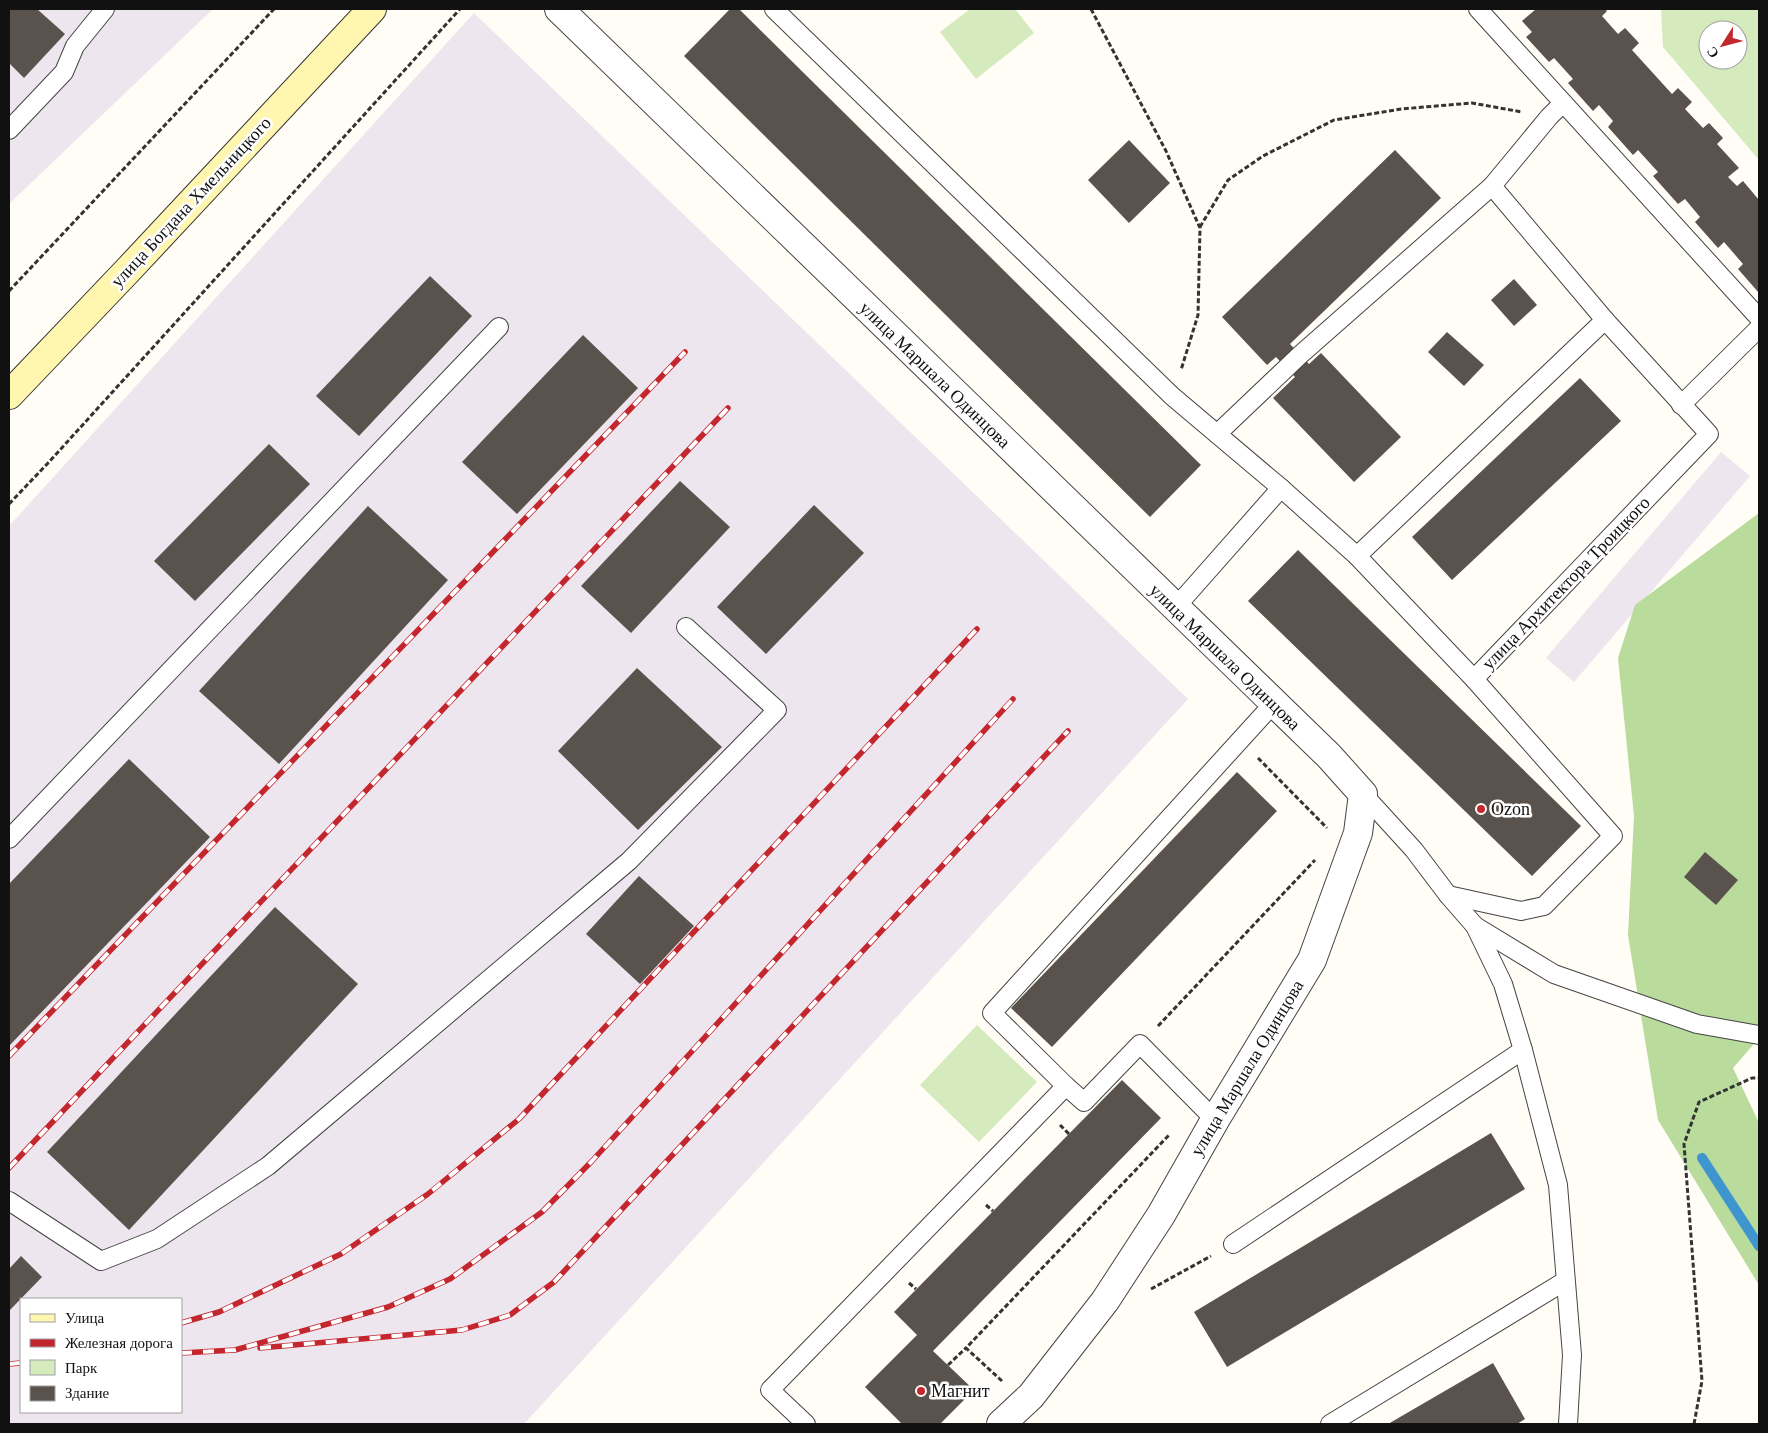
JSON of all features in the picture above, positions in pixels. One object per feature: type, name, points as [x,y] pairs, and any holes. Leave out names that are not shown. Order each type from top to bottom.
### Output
[{"type":"main road","name":"улица Богдана Хмельницкого","points":[[9,395],[372,9]]},
{"type":"street","name":"улица Маршала Одинцова","points":[[559,9],[1273,704],[1329,756],[1363,794],[1358,833],[1312,960],[1207,1112],[1161,1215],[1105,1301],[1031,1396],[1001,1424]]},
{"type":"lane","points":[[9,130],[64,72],[75,46],[105,9]]},
{"type":"lane","name":"улица Архитектора Троицкого","points":[[774,9],[1172,396],[1281,488],[1357,556],[1474,679],[1709,434],[1680,405],[1604,320],[1492,186]]},
{"type":"lane","points":[[1478,9],[1759,318]]},
{"type":"lane","points":[[1217,434],[1300,355],[1492,186],[1563,102]]},
{"type":"lane","points":[[1357,556],[1604,320]]},
{"type":"lane","points":[[9,839],[499,327]]},
{"type":"lane","points":[[1680,405],[1759,328]]},
{"type":"lane","points":[[1175,608],[1281,488]]},
{"type":"lane","points":[[9,1201],[101,1261],[157,1239],[268,1166],[614,873],[636,854],[777,710],[686,627]]},
{"type":"lane","points":[[1448,895],[1521,911],[1544,906],[1613,836],[1474,679]]},
{"type":"lane","points":[[1207,1112],[1140,1044],[1084,1102],[992,1014],[1273,704]]},
{"type":"lane","points":[[1363,794],[1414,850],[1448,895],[1475,926],[1503,984],[1524,1050],[1558,1185],[1572,1355],[1568,1424]]},
{"type":"lane","points":[[1475,926],[1554,974],[1697,1024],[1759,1035]]},
{"type":"lane","points":[[1233,1244],[1524,1050]]},
{"type":"lane","points":[[806,1424],[770,1390],[1066,1086]]},
{"type":"lane","points":[[1330,1424],[1566,1281]]},
{"type":"path","points":[[9,291],[274,9]]},
{"type":"path","points":[[9,504],[56,455],[460,9]]},
{"type":"path","points":[[1091,9],[1166,151],[1200,228],[1198,315],[1172,396]]},
{"type":"path","points":[[1200,228],[1228,180],[1263,156],[1334,120],[1401,109],[1472,103],[1549,117]]},
{"type":"path","points":[[1240,740],[1330,831]]},
{"type":"path","points":[[1140,1044],[1316,859]]},
{"type":"path","points":[[1694,1424],[1702,1381],[1684,1144],[1699,1102],[1752,1078],[1759,1078]]},
{"type":"path","points":[[948,1365],[1207,1112]]},
{"type":"path","points":[[1147,1291],[1233,1244]]},
{"type":"path","points":[[966,1348],[1008,1387]]},
{"type":"shaded area","points":[[9,9],[213,9],[9,204]]},
{"type":"shaded area","points":[[474,13],[1188,699],[524,1424],[9,1424],[9,526]]},
{"type":"shaded area","points":[[1721,452],[1750,476],[1574,682],[1546,658]]},
{"type":"green space","points":[[970,9],[1015,9],[1034,33],[976,79],[940,32]]},
{"type":"green space","points":[[1661,9],[1759,9],[1759,160],[1663,47]]},
{"type":"green space","points":[[1759,513],[1759,1038],[1733,1068],[1759,1123],[1759,1285],[1658,1120],[1628,935],[1634,816],[1618,658],[1635,605]]},
{"type":"green space","points":[[977,1025],[1037,1082],[979,1142],[920,1085]]},
{"type":"building","points":[[9,9],[37,9],[65,34],[24,78],[9,63]]},
{"type":"building","points":[[730,9],[739,9],[1201,465],[1150,517],[684,56]]},
{"type":"building","points":[[1536,9],[1605,9],[1607,11],[1602,16],[1618,34],[1625,28],[1639,43],[1632,50],[1672,94],[1678,88],[1692,102],[1685,109],[1703,128],[1709,123],[1723,138],[1717,144],[1739,168],[1728,177],[1737,186],[1743,181],[1759,200],[1759,293],[1738,269],[1743,264],[1724,242],[1718,248],[1695,222],[1700,217],[1685,199],[1678,204],[1653,176],[1658,172],[1638,150],[1633,155],[1608,127],[1613,121],[1599,105],[1593,111],[1568,83],[1573,79],[1554,58],[1549,62],[1526,37],[1532,32],[1522,21]]},
{"type":"building","points":[[1129,140],[1170,183],[1129,223],[1088,180]]},
{"type":"building","points":[[1395,150],[1441,198],[1290,344],[1309,364],[1321,353],[1401,437],[1354,482],[1273,398],[1295,377],[1276,357],[1267,365],[1222,317]]},
{"type":"building","points":[[430,276],[472,316],[359,436],[316,396]]},
{"type":"building","points":[[1514,279],[1537,305],[1514,326],[1491,300]]},
{"type":"building","points":[[1447,332],[1484,365],[1464,386],[1428,352]]},
{"type":"building","points":[[583,335],[638,388],[517,514],[462,462]]},
{"type":"building","points":[[1580,378],[1621,421],[1452,580],[1412,537]]},
{"type":"building","points":[[269,444],[310,484],[195,601],[154,561]]},
{"type":"building","points":[[680,481],[730,527],[631,633],[581,586]]},
{"type":"building","points":[[814,505],[864,553],[766,654],[717,607]]},
{"type":"building","points":[[368,506],[448,580],[279,764],[199,691]]},
{"type":"building","points":[[1298,550],[1581,826],[1532,876],[1248,601]]},
{"type":"building","points":[[637,668],[722,747],[638,830],[558,751]]},
{"type":"building","points":[[129,759],[210,837],[9,1046],[9,884]]},
{"type":"building","points":[[1237,772],[1277,811],[1052,1047],[1011,1008]]},
{"type":"building","points":[[1705,852],[1738,880],[1716,905],[1684,877]]},
{"type":"building","points":[[639,876],[694,926],[640,984],[586,934]]},
{"type":"building","points":[[275,907],[358,984],[129,1230],[47,1152]]},
{"type":"building","points":[[1122,1080],[1161,1118],[933,1351],[974,1390],[940,1424],[902,1424],[865,1387],[917,1335],[894,1312]]},
{"type":"building","points":[[1491,1133],[1525,1189],[1227,1367],[1194,1312]]},
{"type":"building","points":[[21,1256],[42,1277],[9,1311],[9,1269]]},
{"type":"building","points":[[1493,1363],[1525,1419],[1517,1424],[1388,1424]]},
{"type":"waterway","points":[[1702,1158],[1759,1246]]},
{"type":"railway","points":[[9,1056],[685,352]]},
{"type":"railway","points":[[9,1168],[728,408]]},
{"type":"railway","points":[[182,1323],[219,1312],[341,1254],[428,1194],[519,1119],[977,629]]},
{"type":"railway","points":[[182,1353],[235,1350],[388,1307],[450,1279],[542,1212],[592,1161],[1013,699]]},
{"type":"railway","points":[[260,1348],[462,1330],[510,1315],[554,1282],[1068,731]]},
{"type":"railway","points":[[9,1364],[20,1363]]},
{"type":"place","name":"Ozon","points":[[1481,809]]},
{"type":"place","name":"Магнит","points":[[921,1391]]}]
